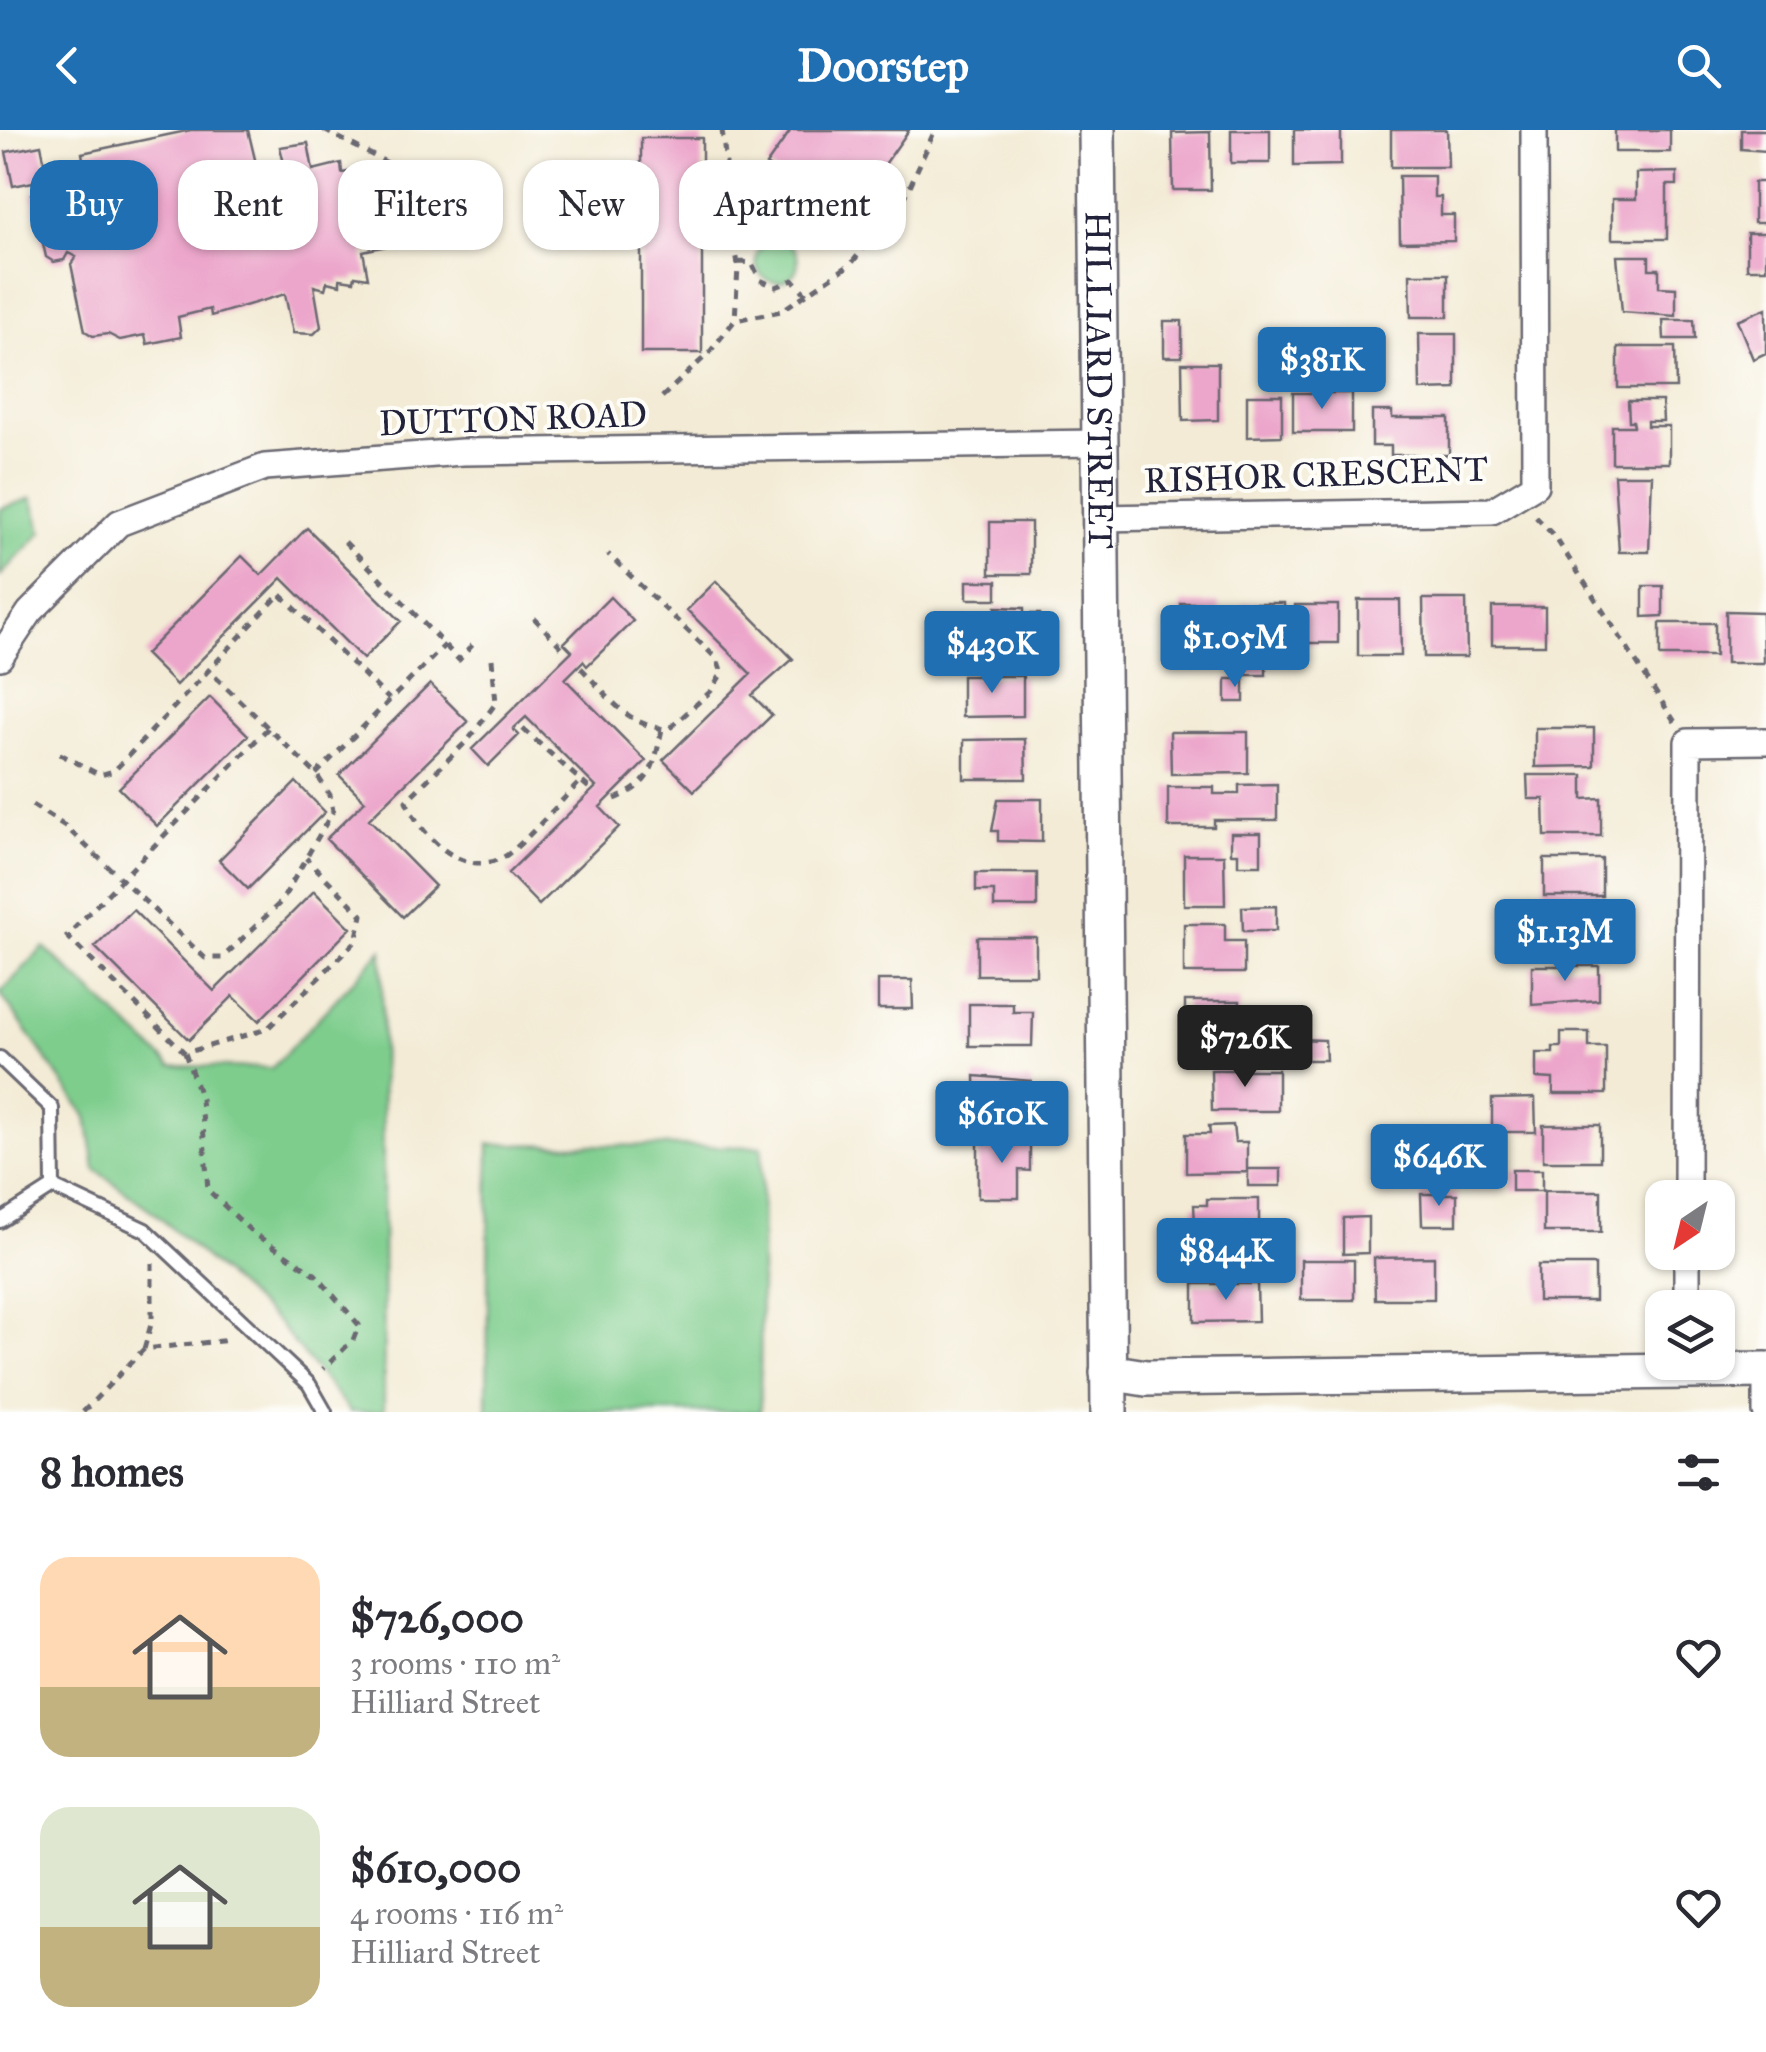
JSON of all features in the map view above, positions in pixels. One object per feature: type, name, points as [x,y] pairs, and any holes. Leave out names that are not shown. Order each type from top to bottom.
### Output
[{"type":"street","name":"HILLIARD STREET","points":[[1096,130],[1110,1412]]},
{"type":"street","name":"RISHOR CRESCENT","points":[[1100,518],[1492,510],[1535,485],[1534,130]]},
{"type":"street","name":"DUTTON ROAD","points":[[0,657],[30,612],[120,523],[265,467],[462,452],[1100,443]]},
{"type":"street","points":[[1687,1180],[1688,742],[1766,741]]},
{"type":"street","points":[[1108,1372],[1146,1378],[1645,1367]]},
{"type":"street","points":[[1735,1368],[1766,1370],[1766,1412]]},
{"type":"lane","points":[[0,1058],[52,1108],[53,1187]]},
{"type":"lane","points":[[53,1187],[151,1236],[308,1384],[325,1412]]},
{"type":"lane","points":[[0,1220],[53,1187]]},
{"type":"path","points":[[324,130],[381,160]]},
{"type":"path","points":[[662,397],[710,353],[735,320],[738,262],[722,130]]},
{"type":"path","points":[[735,320],[781,311],[851,264],[906,195],[935,130]]},
{"type":"path","points":[[738,262],[752,263],[760,280],[776,287],[794,280],[806,294]]},
{"type":"path","points":[[1516,497],[1555,536],[1688,742]]},
{"type":"path","points":[[344,542],[459,660],[476,641]]},
{"type":"path","points":[[581,668],[631,721],[670,730],[722,672],[717,659],[608,554]]},
{"type":"path","points":[[60,754],[100,775],[114,771],[280,594],[389,699]]},
{"type":"path","points":[[534,618],[566,652]]},
{"type":"path","points":[[316,774],[445,645]]},
{"type":"path","points":[[492,658],[496,703],[503,710]]},
{"type":"path","points":[[32,805],[65,826],[206,958],[222,958],[281,902],[333,811],[330,794],[316,774],[208,670]]},
{"type":"path","points":[[496,703],[469,739],[406,801],[415,821],[444,851],[468,862],[502,858],[580,782]]},
{"type":"path","points":[[268,728],[66,936],[186,1053],[201,1099],[208,1190],[253,1233],[315,1274],[358,1325],[353,1340],[308,1384]]},
{"type":"path","points":[[523,729],[589,788]]},
{"type":"path","points":[[615,799],[639,789],[654,765],[662,729]]},
{"type":"path","points":[[186,1053],[267,1029],[356,941],[362,915],[306,858]]},
{"type":"path","points":[[83,1412],[144,1349],[152,1321],[151,1236]]},
{"type":"path","points":[[144,1349],[258,1336]]},
{"type":"green space","points":[[760,250],[796,253],[796,269],[785,280],[769,280],[758,269]]},
{"type":"green space","points":[[32,498],[42,532],[0,576],[0,509]]},
{"type":"green space","points":[[44,947],[171,1066],[272,1068],[382,950],[384,1412],[350,1412],[277,1322],[157,1215],[95,1169],[87,1117],[0,993]]},
{"type":"green space","points":[[489,1144],[762,1147],[760,1412],[487,1412]]},
{"type":"building","points":[[191,130],[248,130],[255,160],[178,160],[178,250],[318,250],[318,169],[338,164],[338,250],[368,250],[363,251],[368,278],[340,279],[340,285],[327,282],[325,289],[314,286],[321,327],[314,334],[293,333],[285,294],[211,316],[210,309],[178,317],[181,337],[147,344],[145,335],[120,340],[108,334],[93,336],[85,331],[71,264],[76,257],[68,253],[64,260],[54,262],[46,257],[44,250],[158,250],[158,160],[83,160],[82,153]]},
{"type":"building","points":[[791,130],[909,130],[888,160],[770,160]]},
{"type":"building","points":[[1231,130],[1270,130],[1270,163],[1231,163]]},
{"type":"building","points":[[1294,130],[1341,130],[1341,165],[1294,166]]},
{"type":"building","points":[[1391,130],[1447,130],[1448,167],[1391,167]]},
{"type":"building","points":[[1615,130],[1670,130],[1670,152],[1615,152]]},
{"type":"building","points":[[1741,130],[1766,130],[1766,151],[1741,149]]},
{"type":"building","points":[[1210,132],[1211,190],[1173,190],[1172,133]]},
{"type":"building","points":[[641,138],[702,138],[702,160],[679,160],[679,250],[702,250],[702,353],[641,353],[641,250],[659,250],[659,160],[641,160]]},
{"type":"building","points":[[308,143],[311,160],[283,160],[280,147]]},
{"type":"building","points":[[41,145],[44,160],[30,160],[30,183],[13,186],[6,152]]},
{"type":"building","points":[[1677,172],[1677,185],[1667,185],[1667,239],[1612,239],[1612,199],[1636,199],[1636,173]]},
{"type":"building","points":[[1399,176],[1434,176],[1434,197],[1441,197],[1441,215],[1454,215],[1454,241],[1400,242]]},
{"type":"building","points":[[1754,182],[1766,182],[1766,223],[1754,223]]},
{"type":"building","points":[[1747,233],[1766,233],[1766,269],[1747,269]]},
{"type":"building","points":[[1617,256],[1649,256],[1649,269],[1659,269],[1659,287],[1676,288],[1676,316],[1622,312]]},
{"type":"building","points":[[1410,274],[1448,274],[1448,317],[1411,317]]},
{"type":"building","points":[[1766,308],[1766,353],[1753,359],[1737,320]]},
{"type":"building","points":[[1663,320],[1694,320],[1695,339],[1664,339]]},
{"type":"building","points":[[1164,321],[1182,321],[1182,357],[1164,357]]},
{"type":"building","points":[[1419,334],[1456,334],[1456,389],[1420,390]]},
{"type":"building","points":[[1618,347],[1675,347],[1676,388],[1618,388]]},
{"type":"building","points":[[1182,363],[1218,363],[1218,420],[1183,421]]},
{"type":"building","points":[[1293,393],[1352,393],[1352,432],[1293,432]]},
{"type":"building","points":[[1247,395],[1282,395],[1282,436],[1247,437]]},
{"type":"building","points":[[1628,401],[1662,401],[1663,421],[1647,421],[1647,426],[1669,426],[1669,463],[1612,463],[1612,426],[1634,426],[1629,421]]},
{"type":"building","points":[[1372,411],[1392,411],[1392,418],[1449,418],[1449,455],[1391,455],[1391,446],[1372,446]]},
{"type":"building","points":[[1614,475],[1652,475],[1649,552],[1619,552]]},
{"type":"building","points":[[990,522],[1031,522],[1031,574],[990,574]]},
{"type":"building","points":[[307,528],[401,621],[363,659],[282,578],[176,685],[145,654],[242,556],[261,575]]},
{"type":"building","points":[[716,581],[793,659],[752,695],[772,715],[694,791],[663,760],[751,674],[687,610]]},
{"type":"building","points":[[967,581],[997,581],[997,599],[967,599]]},
{"type":"building","points":[[1643,586],[1663,586],[1663,616],[1643,617]]},
{"type":"building","points":[[610,597],[633,621],[587,666],[583,661],[565,679],[646,761],[600,807],[619,827],[539,905],[508,873],[596,787],[526,717],[513,729],[519,735],[488,766],[472,749],[572,651],[564,643]]},
{"type":"building","points":[[1423,599],[1466,599],[1467,657],[1424,657]]},
{"type":"building","points":[[1358,600],[1400,600],[1401,656],[1358,656]]},
{"type":"building","points":[[1181,603],[1219,603],[1220,660],[1182,660]]},
{"type":"building","points":[[1243,603],[1284,603],[1285,659],[1266,659],[1266,675],[1244,675]]},
{"type":"building","points":[[1295,605],[1338,605],[1338,643],[1295,643]]},
{"type":"building","points":[[996,607],[1024,608],[1024,614],[1040,614],[1040,625],[1048,625],[1048,650],[1040,650],[1040,660],[988,660],[988,628],[995,627]]},
{"type":"building","points":[[1492,607],[1545,607],[1545,645],[1492,645]]},
{"type":"building","points":[[1726,611],[1762,612],[1763,663],[1726,663]]},
{"type":"building","points":[[1660,623],[1715,623],[1715,656],[1660,656]]},
{"type":"building","points":[[962,676],[1023,676],[1023,716],[962,717]]},
{"type":"building","points":[[1226,679],[1244,679],[1244,702],[1226,702]]},
{"type":"building","points":[[430,684],[468,722],[369,819],[435,886],[403,917],[326,839],[365,801],[339,775]]},
{"type":"building","points":[[210,697],[248,735],[157,826],[119,788]]},
{"type":"building","points":[[1535,728],[1594,728],[1594,766],[1535,767]]},
{"type":"building","points":[[1170,732],[1248,732],[1248,773],[1171,774]]},
{"type":"building","points":[[1025,739],[1026,779],[964,779],[964,740]]},
{"type":"building","points":[[1527,775],[1583,775],[1583,799],[1601,798],[1601,836],[1545,836],[1544,799],[1528,799]]},
{"type":"building","points":[[296,782],[325,812],[248,889],[219,860]]},
{"type":"building","points":[[1277,784],[1277,820],[1214,820],[1214,827],[1168,827],[1168,787],[1214,787],[1214,794],[1239,794],[1239,785]]},
{"type":"building","points":[[998,799],[1042,799],[1042,842],[998,841],[998,831],[992,831]]},
{"type":"building","points":[[1231,833],[1261,833],[1261,865],[1238,865],[1238,853],[1231,853]]},
{"type":"building","points":[[1184,855],[1224,855],[1225,905],[1184,905]]},
{"type":"building","points":[[1544,859],[1602,859],[1602,896],[1544,896]]},
{"type":"building","points":[[976,873],[1037,873],[1037,907],[994,907],[994,891],[976,891]]},
{"type":"building","points":[[314,891],[351,928],[259,1021],[233,996],[189,1040],[95,947],[133,910],[214,991]]},
{"type":"building","points":[[1276,906],[1276,931],[1243,931],[1242,907]]},
{"type":"building","points":[[1597,910],[1598,952],[1542,952],[1541,911]]},
{"type":"building","points":[[1184,924],[1225,924],[1225,941],[1244,941],[1244,973],[1184,973]]},
{"type":"building","points":[[977,937],[1036,937],[1036,975],[977,975]]},
{"type":"building","points":[[1532,966],[1599,966],[1599,1000],[1532,1005]]},
{"type":"building","points":[[878,980],[912,980],[913,1009],[878,1009]]},
{"type":"building","points":[[1185,1001],[1240,1001],[1240,1039],[1185,1039]]},
{"type":"building","points":[[969,1004],[1013,1004],[1013,1012],[1033,1012],[1032,1046],[969,1046]]},
{"type":"building","points":[[1561,1032],[1589,1032],[1589,1047],[1606,1047],[1606,1094],[1553,1094],[1553,1079],[1536,1078],[1536,1053],[1553,1053],[1553,1047],[1561,1047]]},
{"type":"building","points":[[1292,1039],[1325,1040],[1326,1060],[1293,1060]]},
{"type":"building","points":[[1211,1070],[1278,1070],[1278,1111],[1212,1111]]},
{"type":"building","points":[[975,1076],[1031,1081],[1032,1116],[976,1116]]},
{"type":"building","points":[[1535,1098],[1536,1132],[1492,1132],[1492,1099]]},
{"type":"building","points":[[1233,1125],[1235,1142],[1247,1142],[1247,1172],[1186,1173],[1186,1134],[1210,1134],[1209,1126]]},
{"type":"building","points":[[1543,1125],[1600,1125],[1600,1161],[1543,1161]]},
{"type":"building","points":[[978,1137],[1030,1137],[1030,1171],[1019,1170],[1019,1198],[978,1198]]},
{"type":"building","points":[[1248,1169],[1281,1169],[1281,1186],[1248,1186]]},
{"type":"building","points":[[1512,1170],[1542,1170],[1542,1191],[1512,1191]]},
{"type":"building","points":[[1544,1191],[1601,1191],[1601,1232],[1544,1232]]},
{"type":"building","points":[[1421,1194],[1457,1194],[1457,1225],[1422,1225]]},
{"type":"building","points":[[1207,1199],[1259,1199],[1259,1227],[1277,1227],[1277,1254],[1229,1254],[1229,1235],[1207,1235],[1207,1223],[1195,1224],[1194,1205],[1207,1205]]},
{"type":"building","points":[[1368,1217],[1368,1253],[1343,1254],[1343,1218]]},
{"type":"building","points":[[1434,1257],[1434,1299],[1375,1299],[1374,1258]]},
{"type":"building","points":[[1301,1260],[1354,1260],[1354,1300],[1301,1300]]},
{"type":"building","points":[[1243,1262],[1271,1262],[1271,1279],[1243,1279]]},
{"type":"building","points":[[1538,1265],[1595,1265],[1595,1301],[1538,1301]]},
{"type":"building","points":[[1194,1284],[1257,1284],[1258,1321],[1194,1322]]}]
